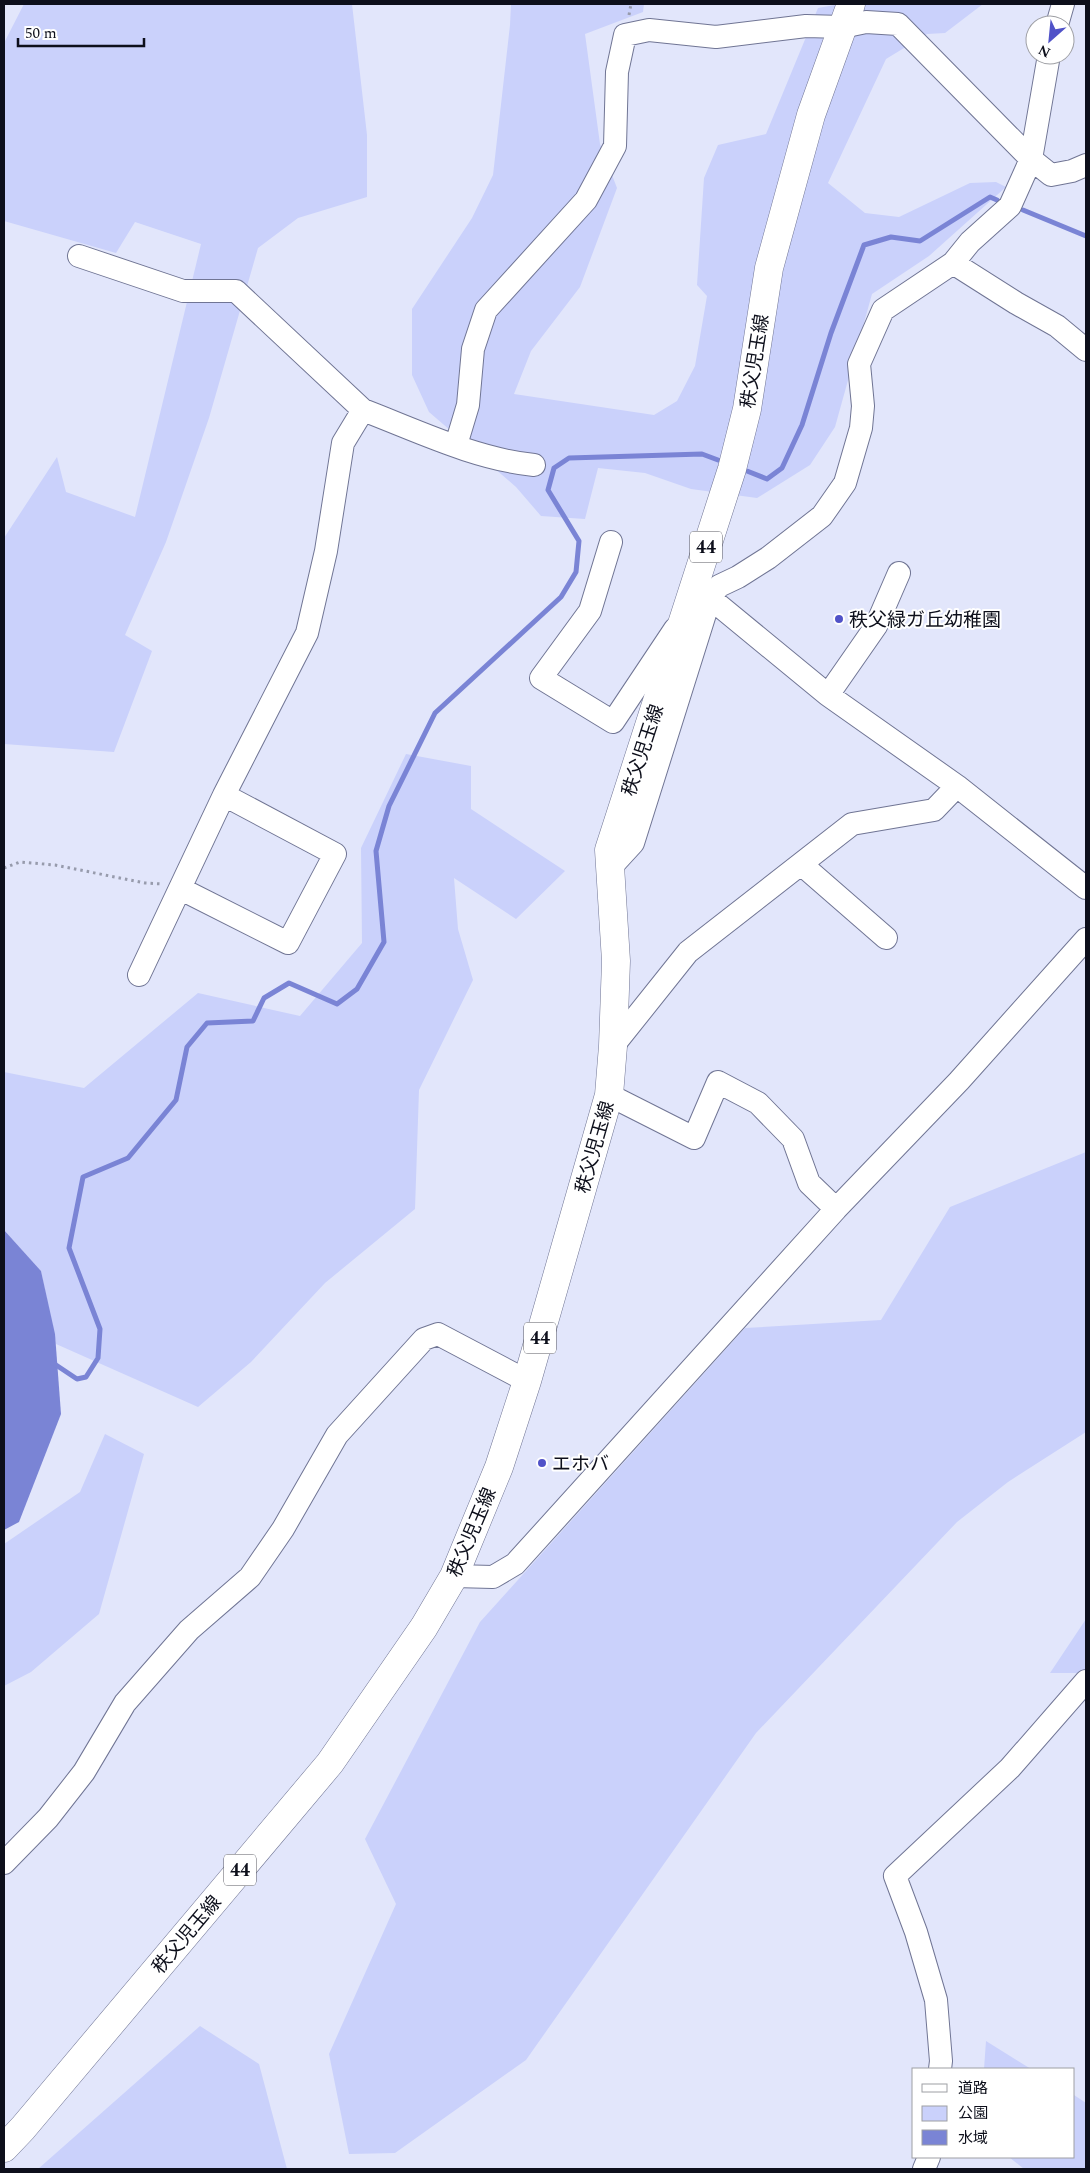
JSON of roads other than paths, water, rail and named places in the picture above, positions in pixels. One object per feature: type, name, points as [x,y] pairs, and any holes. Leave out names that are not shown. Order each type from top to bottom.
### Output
[{"type":"main road","name":"秩父児玉線","points":[[4,2148],[23,2128],[330,1763],[424,1627],[454,1576],[499,1467],[528,1381],[609,1095],[614,1046],[616,962],[609,850],[732,469],[747,409],[769,268],[811,115],[846,15]]},
{"type":"street","points":[[456,445],[468,405],[473,348],[486,310],[586,200],[615,146],[617,72],[625,35],[649,30],[716,37],[806,26],[846,15],[866,22],[898,24],[1031,159],[1051,174],[1072,171],[1086,165]]},
{"type":"street","points":[[610,867],[633,843],[710,598],[719,586],[738,577],[768,558],[822,516],[845,483],[861,428],[863,406],[859,364],[883,310],[953,262],[970,242],[1010,206],[1031,159],[1047,65]]},
{"type":"street","points":[[79,256],[183,291],[236,291],[364,410],[456,445],[511,462],[534,465]]},
{"type":"street","points":[[953,262],[1016,303],[1057,326],[1086,350]]},
{"type":"street","points":[[139,976],[224,796],[307,632],[326,551],[343,443],[364,410]]},
{"type":"street","points":[[611,542],[590,611],[541,678],[613,722],[685,613]]},
{"type":"street","points":[[828,695],[876,626],[899,573]]},
{"type":"street","points":[[710,598],[828,695],[957,786],[1086,888]]},
{"type":"street","points":[[614,1046],[688,952],[852,824],[934,810],[957,786]]},
{"type":"street","points":[[181,889],[288,944],[335,854],[224,796]]},
{"type":"street","points":[[801,864],[886,938]]},
{"type":"street","points":[[454,1576],[493,1577],[515,1564],[836,1209],[959,1081],[1086,939]]},
{"type":"street","points":[[609,1095],[694,1138],[718,1082],[758,1103],[793,1139],[809,1183],[836,1209]]},
{"type":"street","points":[[4,1863],[48,1818],[84,1772],[125,1703],[189,1630],[250,1577],[284,1529],[337,1434],[424,1339],[438,1334],[528,1381]]},
{"type":"street","points":[[940,2068],[936,2000],[916,1932],[895,1876],[1010,1768],[1086,1681]]},
{"type":"water","points":[[4,1230],[41,1271],[55,1334],[61,1414],[19,1522],[4,1530]]},
{"type":"waterway","points":[[747,471],[767,479],[782,468],[802,425],[831,333],[864,245],[891,237],[920,241],[990,197],[997,200]]},
{"type":"waterway","points":[[1023,210],[1086,236]]},
{"type":"waterway","points":[[53,1363],[77,1379],[86,1377],[98,1358],[100,1329],[69,1248],[83,1177],[128,1158],[176,1100],[187,1047],[207,1023],[253,1021],[264,998],[289,983],[337,1004],[357,989],[384,942],[376,851],[389,806],[435,713],[561,597],[576,572],[579,541],[548,490],[554,468],[569,458],[702,454],[718,460]]},
{"type":"place","name":"秩父緑ガ丘幼稚園","points":[[839,619]]},
{"type":"place","name":"エホバ","points":[[542,1463]]}]
